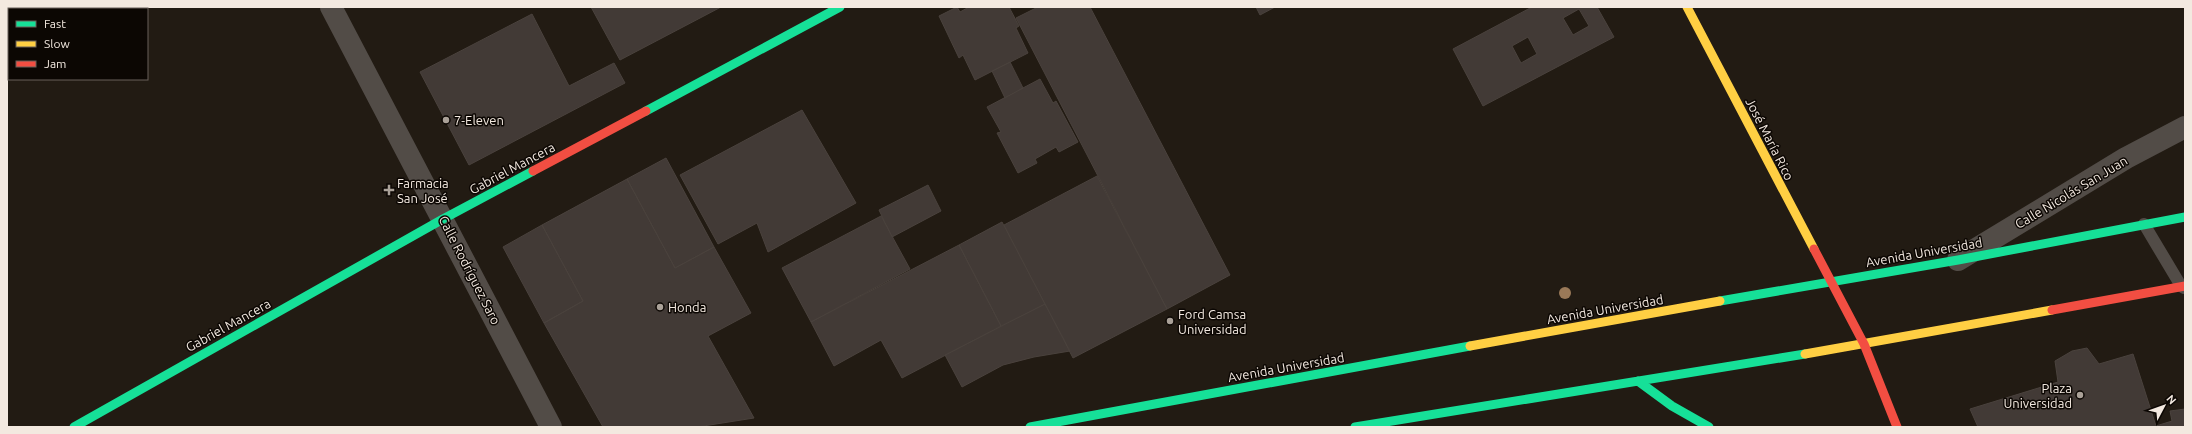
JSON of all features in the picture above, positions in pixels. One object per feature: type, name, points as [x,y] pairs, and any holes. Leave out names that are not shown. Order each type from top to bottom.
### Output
[{"type":"main road","name":"Gabriel Mancera","points":[[74,427],[443,219],[840,7]]},
{"type":"main road","name":"José María Rico","points":[[1687,7],[1864,344],[1896,427]]},
{"type":"main road","name":"Avenida Universidad","points":[[1030,427],[1764,293],[1958,260],[2185,217]]},
{"type":"main road","points":[[1355,427],[1864,344],[2184,287]]},
{"type":"main road","points":[[1638,380],[1672,406],[1709,427]]},
{"type":"street","name":"Calle Rodríguez Saro","points":[[331,7],[551,427]]},
{"type":"street","name":"Calle Nicolás San Juan","points":[[1958,260],[2126,158],[2185,127]]},
{"type":"lane","points":[[2144,224],[2184,287]]},
{"type":"building","points":[[591,7],[721,7],[620,60]]},
{"type":"building","points":[[957,7],[960,12],[969,7],[1009,7],[1019,26],[1016,28],[1028,53],[975,80],[963,55],[959,58],[939,16]]},
{"type":"building","points":[[1038,7],[1090,7],[1230,275],[1167,309],[1016,18]]},
{"type":"building","points":[[1256,7],[1275,7],[1260,15]]},
{"type":"building","points":[[1532,7],[1597,7],[1614,37],[1483,106],[1453,49]],"holes":[[[1579,9],[1589,26],[1573,35],[1563,18]],[[1528,37],[1537,54],[1521,63],[1512,46]]]},
{"type":"building","points":[[532,14],[569,86],[614,63],[625,83],[469,165],[420,72]]},
{"type":"building","points":[[1010,62],[1023,88],[1005,98],[992,71]]},
{"type":"building","points":[[1040,79],[1053,103],[1056,101],[1078,142],[1059,152],[1056,147],[1035,159],[1037,163],[1018,173],[997,133],[1001,132],[987,107]]},
{"type":"building","points":[[802,110],[856,203],[768,252],[757,223],[718,244],[680,175]]},
{"type":"building","points":[[666,158],[714,247],[675,268],[627,179]]},
{"type":"building","points":[[1097,176],[1167,309],[1073,358],[1004,225]]},
{"type":"building","name":"Honda","points":[[627,179],[675,268],[714,247],[751,313],[708,336],[754,418],[697,427],[603,427],[544,323],[583,301],[542,225]]},
{"type":"building","points":[[928,185],[941,211],[892,237],[879,210]]},
{"type":"building","points":[[881,216],[910,269],[811,322],[782,268]]},
{"type":"building","points":[[1002,222],[1045,304],[1001,326],[959,245]]},
{"type":"building","points":[[542,225],[583,301],[544,323],[503,247]]},
{"type":"building","points":[[959,245],[1001,326],[902,378],[881,340],[834,366],[811,322]]},
{"type":"building","points":[[1045,304],[1070,351],[1034,357],[1003,365],[962,387],[945,355]]},
{"type":"building","name":"Plaza Universidad","points":[[2087,348],[2099,364],[2133,354],[2156,426],[2172,421],[2170,411],[2185,409],[2185,427],[1978,427],[1970,409],[2058,382],[2055,361],[2072,351]]},
{"type":"traffic: fast","points":[[646,111],[840,7]]},
{"type":"traffic: fast","points":[[74,427],[443,219],[533,171]]},
{"type":"traffic: fast","points":[[1720,301],[1958,260],[2185,217]]},
{"type":"traffic: fast","points":[[1030,427],[1470,346]]},
{"type":"traffic: fast","points":[[1355,427],[1805,354]]},
{"type":"traffic: fast","points":[[1638,381],[1672,406],[1709,427]]},
{"type":"traffic: slow","points":[[1687,7],[1814,249]]},
{"type":"traffic: slow","points":[[1470,346],[1720,301]]},
{"type":"traffic: slow","points":[[1805,354],[2052,310]]},
{"type":"traffic: jam","points":[[533,171],[646,111]]},
{"type":"traffic: jam","points":[[1814,249],[1864,344],[1897,427]]},
{"type":"traffic: jam","points":[[2052,310],[2185,286]]},
{"type":"place","name":"7-Eleven","points":[[446,120]]},
{"type":"place","name":"Farmacia San José","points":[[389,190]]},
{"type":"place","name":"Honda","points":[[660,307]]},
{"type":"place","name":"Ford Camsa Universidad","points":[[1170,321]]},
{"type":"place","name":"Plaza Universidad","points":[[2080,395]]}]
